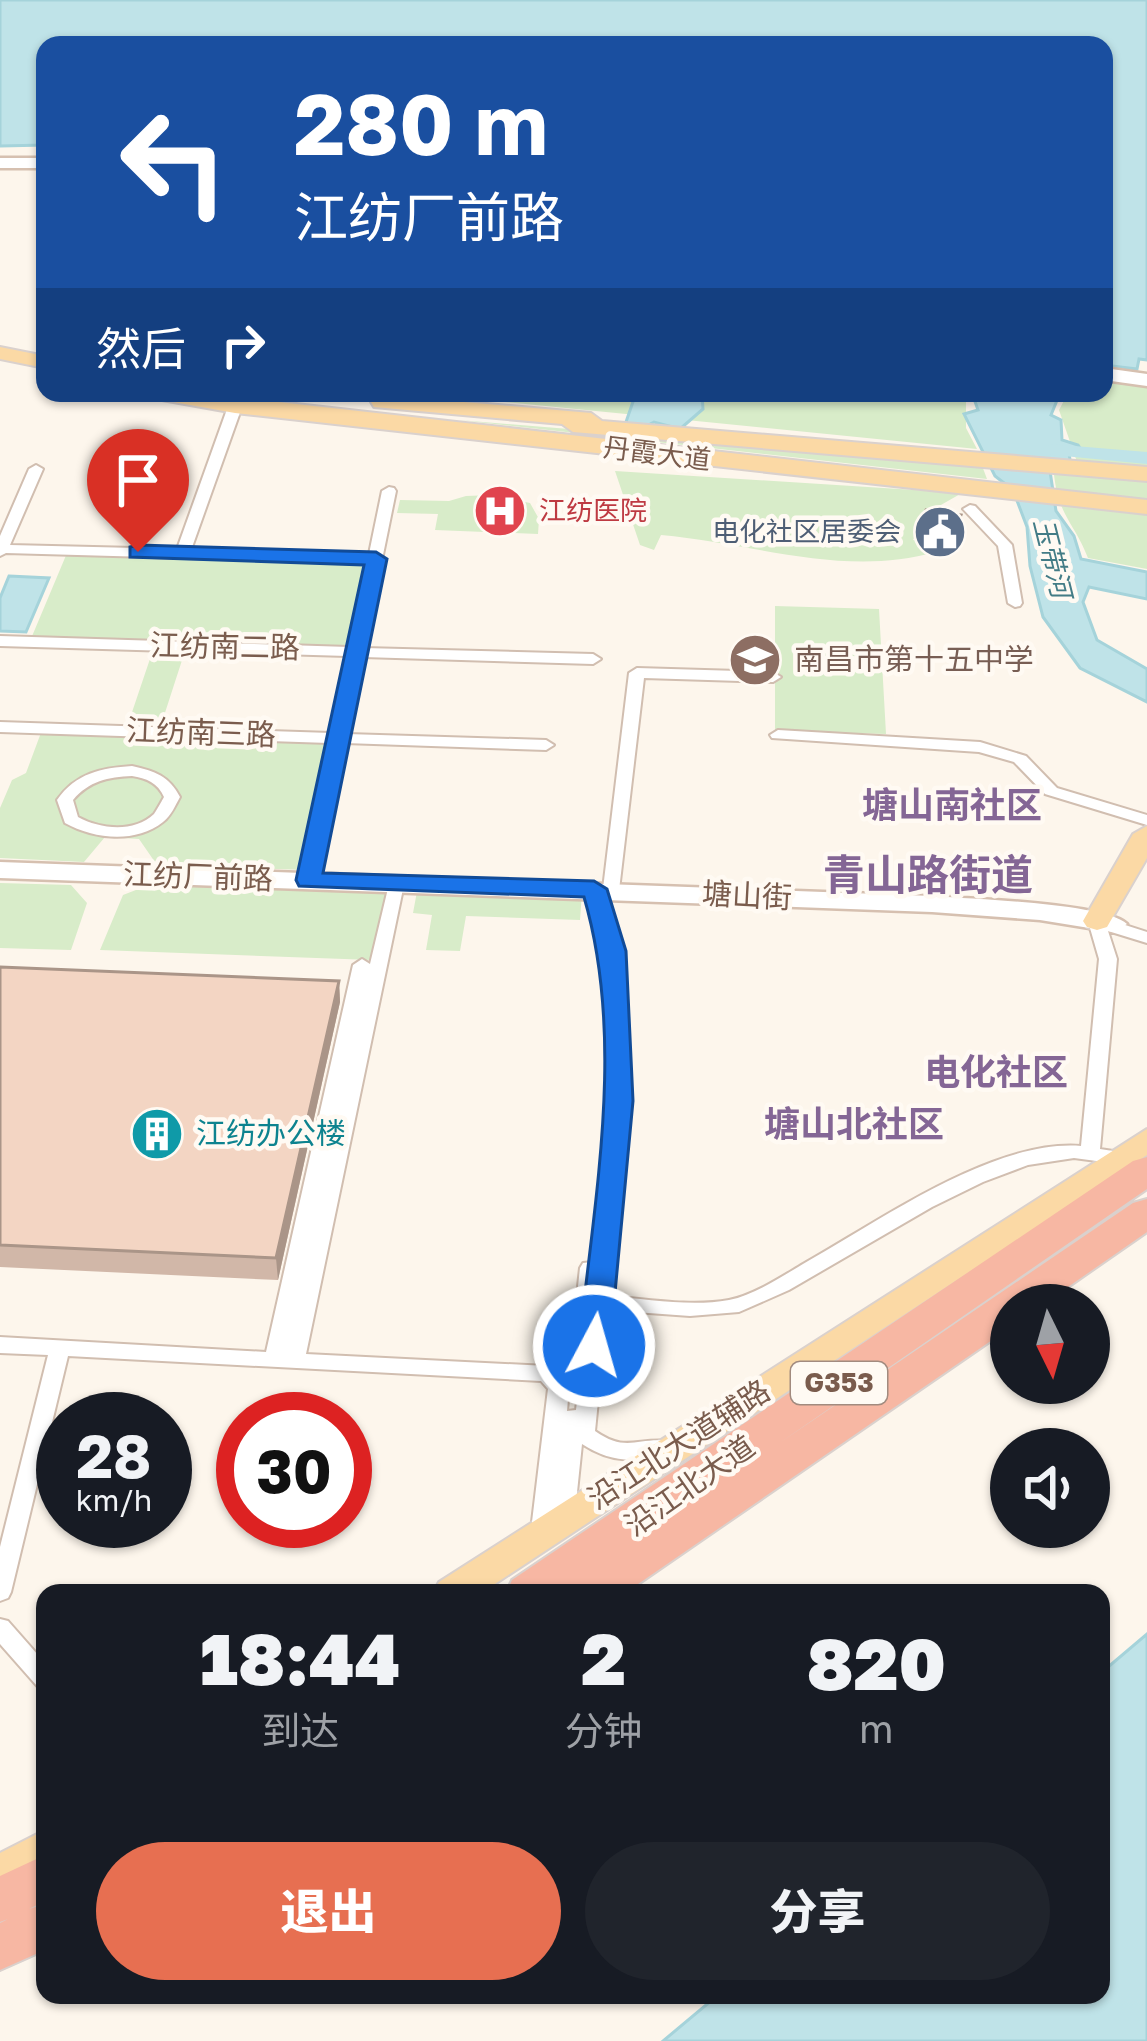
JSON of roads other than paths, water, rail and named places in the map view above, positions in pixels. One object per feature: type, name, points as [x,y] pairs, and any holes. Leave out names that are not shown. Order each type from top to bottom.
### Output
[{"type":"highway","name":"沿江北大道","points":[[540,1584],[1126,1154]]},
{"type":"highway","name":"沿江北大道","points":[[1044,1284],[1147,1213]]},
{"type":"highway","name":"沿江北大道","points":[[603,1584],[990,1321]]},
{"type":"highway","points":[[0,1900],[36,1882]]},
{"type":"highway","points":[[0,1948],[36,1930]]},
{"type":"main road","points":[[0,163],[36,163]]},
{"type":"main road","points":[[0,353],[36,360]]},
{"type":"main road","points":[[0,364],[36,370]]},
{"type":"main road","points":[[1113,375],[1147,380]]},
{"type":"main road","name":"丹霞大道","points":[[266,402],[1147,503]]},
{"type":"main road","name":"丹霞大道","points":[[283,402],[980,457]]},
{"type":"main road","name":"丹霞大道","points":[[387,402],[1147,471]]},
{"type":"main road","points":[[1106,923],[1147,834]]},
{"type":"main road","points":[[1106,923],[1147,863]]},
{"type":"main road","name":"江纺厂前路","points":[[0,870],[597,889]]},
{"type":"main road","name":"塘山街","points":[[597,889],[932,904],[1106,923]]},
{"type":"main road","name":"沿江北大道辅路","points":[[465,1584],[553,1522],[1126,1154]]},
{"type":"main road","points":[[0,1874],[36,1854]]},
{"type":"street","points":[[183,553],[231,402]]},
{"type":"street","points":[[36,469],[0,550],[376,559]]},
{"type":"street","points":[[308,880],[388,491]]},
{"type":"street","points":[[970,509],[1005,545],[1016,603]]},
{"type":"street","name":"江纺南二路","points":[[0,641],[593,659]]},
{"type":"street","points":[[553,1522],[593,1302],[619,1101],[613,951],[597,889],[637,673],[773,677]]},
{"type":"street","name":"江纺南三路","points":[[0,728],[546,745]]},
{"type":"street","points":[[132,771],[142,730]]},
{"type":"street","points":[[778,735],[980,747],[1020,759],[1052,791],[1147,820]]},
{"type":"street","points":[[132,771],[169,788],[170,807],[161,817],[115,833],[70,820],[65,811],[71,790],[97,775],[132,771]]},
{"type":"street","points":[[285,1357],[396,884]]},
{"type":"street","points":[[593,1302],[735,1307],[1010,1161],[1126,1154],[1106,923]]},
{"type":"street","name":"塘山街","points":[[1106,923],[1147,934]]},
{"type":"street","points":[[285,1357],[362,965]]},
{"type":"street","points":[[593,1302],[584,1434],[615,1453],[640,1455],[694,1435]]},
{"type":"street","points":[[0,1346],[536,1372],[558,1380],[553,1522]]},
{"type":"street","points":[[0,1592],[59,1348]]},
{"type":"street","points":[[0,1628],[36,1669]]},
{"type":"water","points":[[0,0],[1147,0],[1147,360],[1139,359],[1137,369],[1113,366],[1113,36],[36,36],[36,145],[0,146]]},
{"type":"water","points":[[633,402],[703,402],[703,409],[680,429],[654,422],[633,433],[631,441],[584,447],[626,422]]},
{"type":"water","name":"玉带河","points":[[975,402],[1056,402],[1051,415],[1061,420],[1062,440],[1082,451],[1069,454],[1071,465],[1050,471],[1056,511],[1074,536],[1081,559],[1147,572],[1147,599],[1089,587],[1083,602],[1097,640],[1147,669],[1147,702],[1080,668],[1043,617],[1030,566],[1027,527],[1013,490],[995,476],[964,414],[978,410]]},
{"type":"water","points":[[9,576],[49,578],[26,632],[0,631],[0,598]]},
{"type":"water","points":[[1147,1634],[1147,2041],[663,2041],[707,2004],[1110,2004],[1110,1665]]},
{"type":"waterway","points":[[1050,450],[1147,458]]},
{"type":"place","name":"江纺医院","points":[[500,511]]},
{"type":"place","name":"电化社区居委会","points":[[940,532]]},
{"type":"place","name":"南昌市第十五中学","points":[[755,660]]},
{"type":"place","name":"江纺办公楼","points":[[157,1134]]},
{"type":"district","name":"塘山南社区","points":[[952,805]]},
{"type":"district","name":"青山路街道","points":[[928,875]]},
{"type":"district","name":"电化社区","points":[[996,1072]]},
{"type":"district","name":"塘山北社区","points":[[854,1124]]}]
